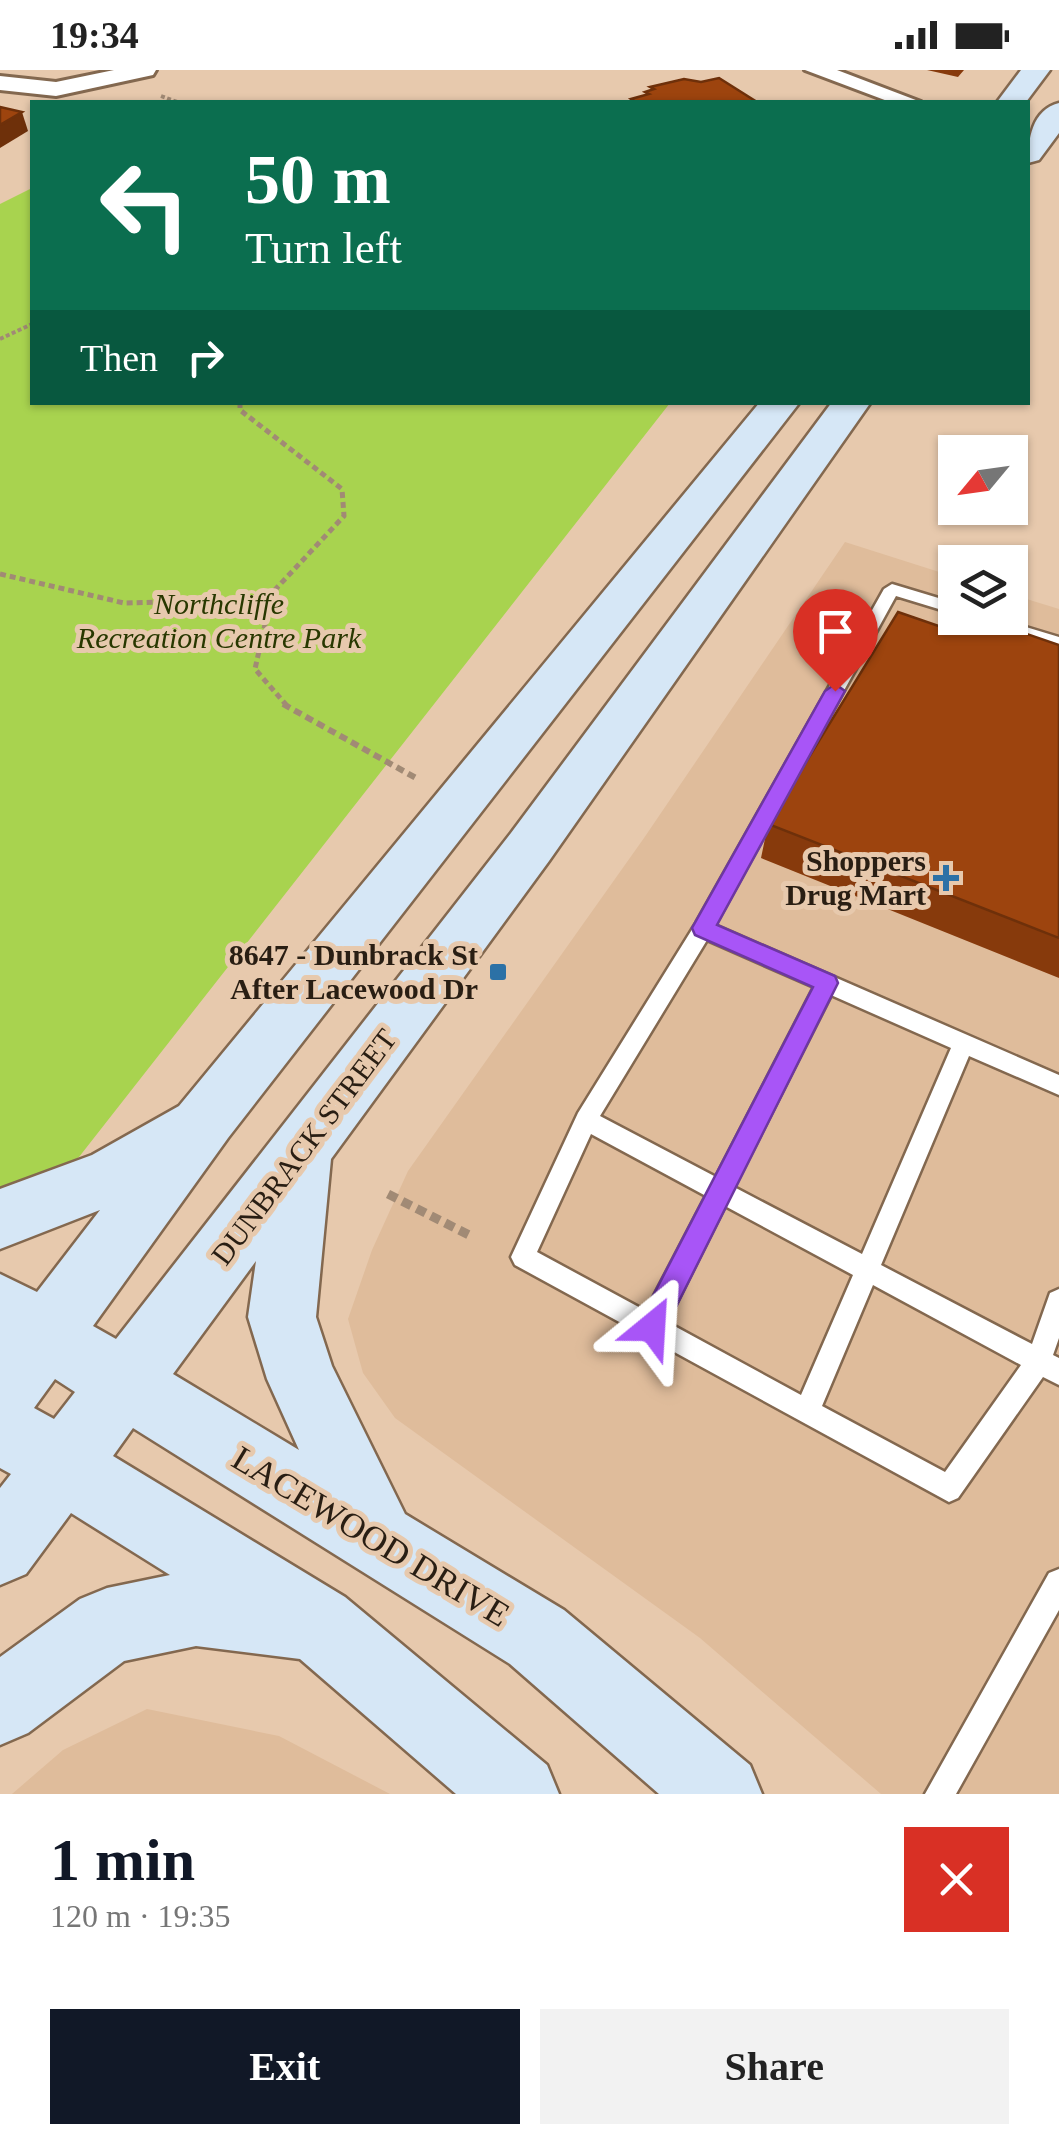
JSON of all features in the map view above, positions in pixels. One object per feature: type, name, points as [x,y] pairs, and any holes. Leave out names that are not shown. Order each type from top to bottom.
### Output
[{"type":"main road","points":[[1012,100],[1036,70]]},
{"type":"main road","points":[[1030,151],[1059,112]]},
{"type":"main road","points":[[0,1397],[22,1322],[206,1119],[779,405]]},
{"type":"main road","name":"DUNBRACK STREET","points":[[0,1548],[530,847],[850,405]]},
{"type":"main road","points":[[0,1218],[113,1176],[206,1119]]},
{"type":"main road","points":[[300,1155],[282,1317],[302,1379],[379,1540]]},
{"type":"main road","name":"LACEWOOD DRIVE","points":[[22,1322],[537,1637],[721,1794]]},
{"type":"main road","points":[[0,1427],[318,1624],[518,1794]]},
{"type":"main road","points":[[0,1705],[107,1626],[196,1608],[318,1624]]},
{"type":"street","points":[[0,83],[56,90],[144,70]]},
{"type":"street","points":[[816,70],[904,100]]},
{"type":"lane","points":[[938,604],[892,589],[703,928],[586,1120],[522,1257],[949,1489],[1049,1366],[1059,1302]]},
{"type":"lane","points":[[1028,633],[1059,643]]},
{"type":"lane","points":[[703,928],[1059,1084]]},
{"type":"lane","points":[[652,1327],[827,983]]},
{"type":"lane","points":[[807,1411],[964,1043]]},
{"type":"lane","points":[[586,1120],[1049,1366]]},
{"type":"lane","points":[[940,1794],[1059,1583]]},
{"type":"path","points":[[0,339],[30,325]]},
{"type":"path","points":[[0,574],[124,604],[261,600],[272,593],[344,516],[342,489],[240,410],[240,405]]},
{"type":"path","points":[[272,593],[256,668],[279,702],[462,804]]},
{"type":"path","points":[[388,1194],[473,1237]]},
{"type":"shaded area","points":[[845,542],[938,572],[938,635],[1028,635],[1028,600],[1059,609],[1059,1794],[881,1794],[700,1638],[395,1418],[363,1373],[348,1319],[372,1250],[408,1171],[644,838]]},
{"type":"shaded area","points":[[147,1709],[279,1736],[390,1794],[12,1794],[63,1750]]},
{"type":"green space","name":"Northcliffe Recreation Centre Park","points":[[30,189],[30,405],[668,405],[79,1157],[31,1185],[0,1193],[0,204]]},
{"type":"building","points":[[719,78],[754,100],[631,99],[649,94],[645,92],[654,89],[650,87],[684,79],[701,82]]},
{"type":"building","points":[[0,107],[22,112],[0,125]]},
{"type":"building","points":[[898,612],[938,626],[938,635],[1028,634],[1059,645],[1059,938],[768,824]]},
{"type":"place","name":"Shoppers Drug Mart","points":[[946,878]]},
{"type":"place","name":"8647 - Dunbrack St After Lacewood Dr","points":[[498,972]]},
{"type":"route","points":[[652,1327],[827,983],[703,928],[835,691]]}]
